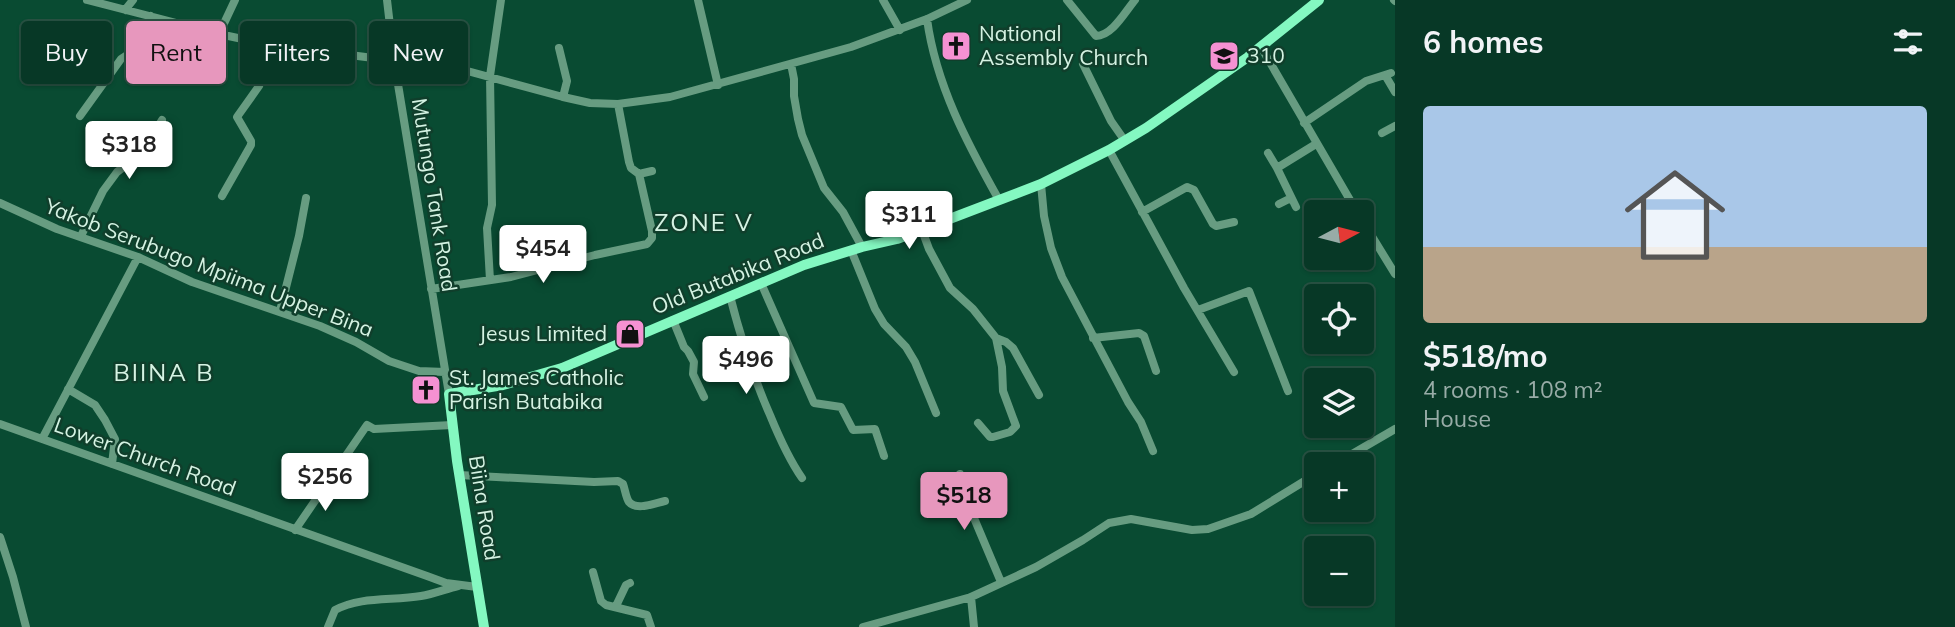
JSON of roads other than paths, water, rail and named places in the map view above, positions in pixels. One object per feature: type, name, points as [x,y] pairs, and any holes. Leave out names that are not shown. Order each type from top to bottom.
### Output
[{"type":"main road","name":"Old Butabika Road","points":[[449,394],[503,385],[554,371],[807,264],[897,239],[1041,184],[1110,150],[1195,95],[1319,0]]},
{"type":"main road","name":"Biina Road","points":[[449,394],[459,475],[484,627]]},
{"type":"street","points":[[87,0],[170,21]]},
{"type":"street","points":[[125,10],[133,0]]},
{"type":"street","points":[[225,21],[235,0]]},
{"type":"street","name":"Mutungo Tank Road","points":[[387,0],[389,21]]},
{"type":"street","points":[[491,280],[487,228],[492,205],[490,76],[501,0]]},
{"type":"street","points":[[698,0],[718,85]]},
{"type":"street","points":[[883,0],[900,30]]},
{"type":"street","points":[[468,71],[590,103],[618,104],[670,97],[851,47],[928,19],[968,0]]},
{"type":"street","points":[[1067,0],[1096,36],[1107,33],[1135,0]]},
{"type":"street","points":[[80,116],[121,59],[133,51],[151,16]]},
{"type":"street","points":[[928,19],[930,42],[949,100],[965,139],[999,200]]},
{"type":"street","points":[[1261,47],[1350,200]]},
{"type":"street","points":[[559,48],[567,81],[564,97]]},
{"type":"street","points":[[791,64],[802,135],[824,188],[843,212],[862,247]]},
{"type":"street","points":[[1083,64],[1111,121],[1125,141]]},
{"type":"street","points":[[1304,123],[1366,81],[1388,74],[1395,92]]},
{"type":"street","points":[[222,195],[251,145],[237,117],[260,84]]},
{"type":"street","name":"Mutungo Tank Road","points":[[398,84],[449,394]]},
{"type":"street","points":[[431,289],[535,272],[647,244],[652,238],[652,231],[639,174],[631,168],[629,162],[618,104]]},
{"type":"street","points":[[81,236],[103,191],[117,172],[142,153],[162,120]]},
{"type":"street","points":[[1382,133],[1395,126]]},
{"type":"street","points":[[1277,168],[1316,144]]},
{"type":"street","points":[[1110,150],[1142,212],[1234,372]]},
{"type":"street","points":[[1268,153],[1294,202],[1279,204]]},
{"type":"street","points":[[639,174],[652,171]]},
{"type":"street","points":[[1041,184],[1051,248],[1062,277],[1141,422],[1153,451]]},
{"type":"street","points":[[1142,212],[1187,187],[1194,190],[1213,224],[1216,226],[1234,222]]},
{"type":"street","points":[[280,311],[306,198]]},
{"type":"street","name":"Yakob Serubugo Mpiima Upper Bina","points":[[0,203],[57,229],[138,257],[192,282],[332,331],[389,361],[430,373],[445,372]]},
{"type":"street","points":[[922,230],[950,288],[973,309],[996,338],[1013,348],[1039,395]]},
{"type":"street","points":[[1374,240],[1395,274]]},
{"type":"street","points":[[851,250],[875,309],[915,362],[936,414]]},
{"type":"street","points":[[42,439],[138,257]]},
{"type":"street","points":[[761,283],[814,403],[841,407],[852,429],[875,429],[884,456]]},
{"type":"street","points":[[1198,310],[1249,291],[1289,391]]},
{"type":"street","points":[[730,296],[755,383],[784,449],[802,478]]},
{"type":"street","points":[[673,320],[684,347],[694,362],[693,374],[704,397]]},
{"type":"street","points":[[1093,338],[1139,333],[1144,336],[1156,371]]},
{"type":"street","points":[[978,423],[990,437],[1010,432],[1016,426],[1003,391],[1002,367],[996,338]]},
{"type":"street","points":[[68,389],[95,405],[105,420],[115,439],[112,464]]},
{"type":"street","name":"Lower Church Road","points":[[0,425],[446,583],[477,587]]},
{"type":"street","points":[[295,530],[367,425],[374,429],[452,425]]},
{"type":"street","points":[[1356,452],[1395,429]]},
{"type":"street","points":[[960,474],[962,492],[1001,582]]},
{"type":"street","points":[[459,475],[618,481],[623,484],[631,504],[639,507],[665,501]]},
{"type":"street","points":[[863,627],[971,597],[1036,567],[1110,523],[1131,519],[1192,530],[1208,529],[1251,514],[1304,481]]},
{"type":"street","points":[[0,537],[26,627]]},
{"type":"street","points":[[593,572],[601,601],[647,615],[651,627]]},
{"type":"street","points":[[616,606],[626,585],[630,583]]},
{"type":"street","points":[[328,627],[335,610],[346,605],[421,596],[461,585]]},
{"type":"street","points":[[971,597],[974,627]]},
{"type":"place","name":"National Assembly Church","points":[[956,46]]},
{"type":"place","name":"310","points":[[1224,56]]},
{"type":"place","name":"Jesus Limited","points":[[630,334]]},
{"type":"place","name":"St. James Catholic Parish Butabika","points":[[426,390]]},
{"type":"district","name":"ZONE V","points":[[704,223]]},
{"type":"district","name":"BIINA B","points":[[164,373]]}]
